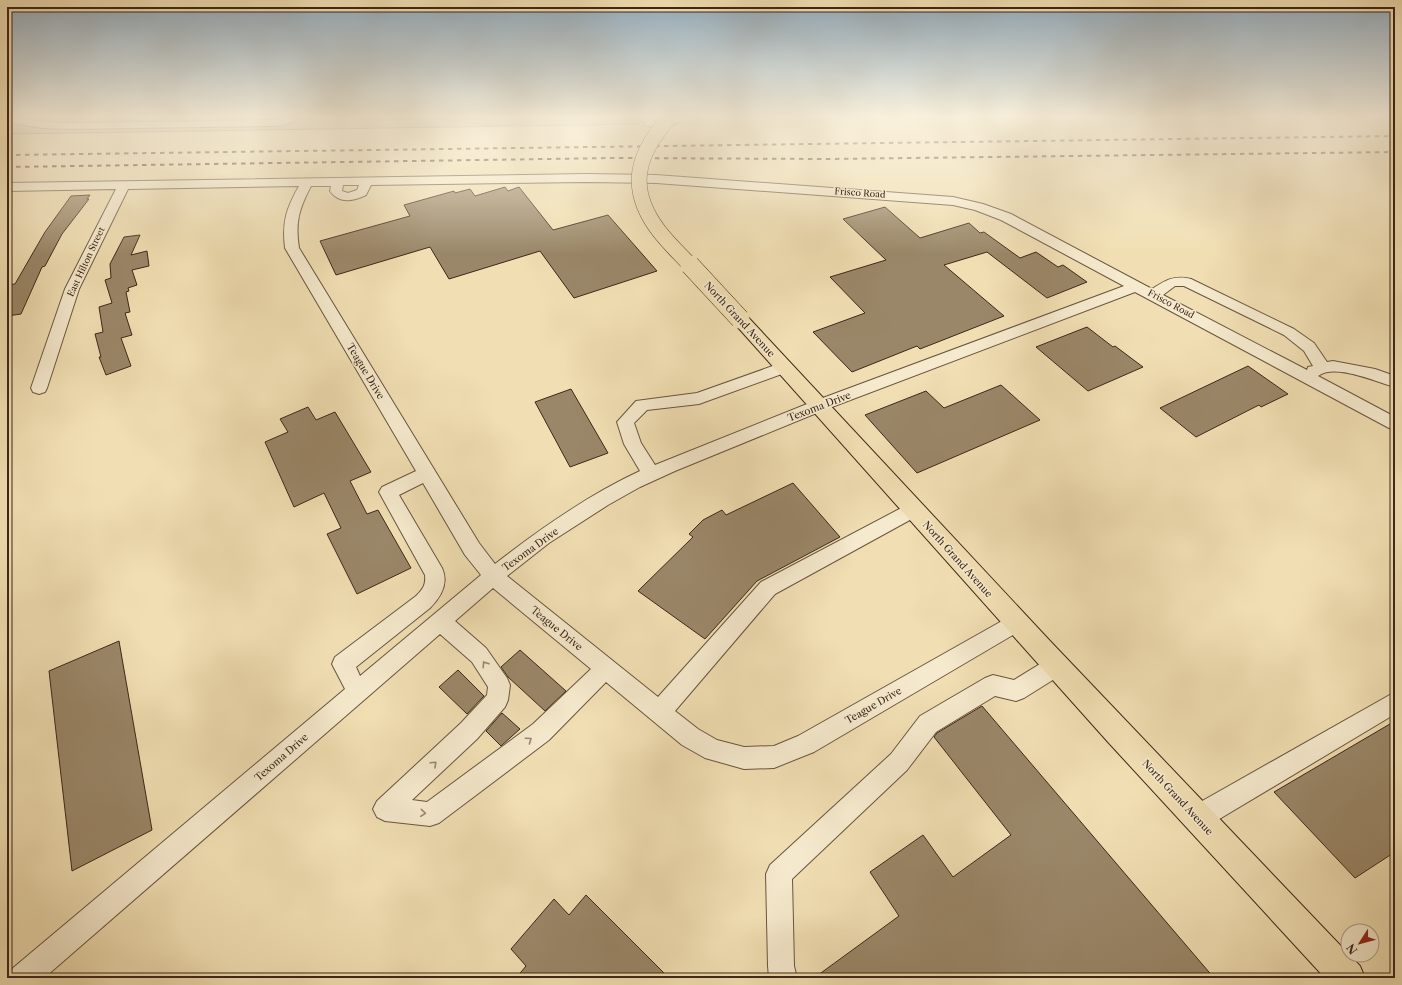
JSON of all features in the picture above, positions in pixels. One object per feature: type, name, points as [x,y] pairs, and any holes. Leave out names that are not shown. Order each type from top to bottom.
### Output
[{"type":"main road","name":"North Grand Avenue","points":[[642,162],[640,169],[639,190],[646,209],[656,227],[1016,623],[1348,978]]},
{"type":"street","name":"Frisco Road","points":[[7,187],[586,178],[656,179],[893,195],[953,201],[979,207],[1006,217],[1395,424]]},
{"type":"street","name":"Teague Drive","points":[[307,182],[291,212],[289,228],[292,248],[472,549],[493,576],[690,738],[713,750],[744,758],[774,757],[806,744],[1016,623]]},
{"type":"street","name":"East Hilton Street","points":[[39,388],[72,289],[124,184]]},
{"type":"street","name":"Texoma Drive","points":[[23,978],[493,576],[542,538],[602,500],[651,474],[818,406],[1145,290],[1172,282],[1186,282],[1289,332],[1309,347],[1323,369]]},
{"type":"street","points":[[1310,378],[1314,372],[1333,366],[1375,374],[1395,382]]},
{"type":"street","points":[[651,474],[632,444],[625,422],[642,405],[699,398],[784,367]]},
{"type":"street","points":[[357,692],[343,664],[423,602],[433,592],[436,583],[435,574],[388,492],[427,474]]},
{"type":"street","points":[[660,712],[768,588],[913,510]]},
{"type":"street","points":[[440,622],[480,655],[499,685],[497,700],[469,731],[385,809],[430,814],[540,732],[606,668]]},
{"type":"street","points":[[783,978],[781,966],[779,874],[899,762],[928,724],[993,685],[1016,691],[1056,666]]},
{"type":"street","points":[[1197,818],[1395,702]]},
{"type":"building","points":[[505,187],[508,191],[519,187],[553,230],[608,215],[657,271],[574,298],[540,251],[449,279],[430,247],[336,275],[320,241],[410,216],[404,205],[454,191],[455,193],[470,189],[475,196]]},
{"type":"building","points":[[90,195],[87,199],[89,199],[62,234],[45,266],[42,267],[21,314],[7,316],[7,285],[15,284],[45,232],[71,196]]},
{"type":"building","points":[[885,207],[920,238],[969,223],[980,233],[984,232],[1020,258],[1036,252],[1058,267],[1063,265],[1087,282],[1047,298],[987,252],[944,265],[1004,316],[920,349],[917,346],[852,372],[813,332],[865,313],[830,277],[886,260],[843,219]]},
{"type":"building","points":[[140,235],[131,255],[147,251],[149,266],[132,270],[137,285],[128,288],[129,291],[126,292],[130,312],[125,313],[132,335],[121,338],[131,366],[106,375],[99,357],[101,357],[95,334],[103,332],[99,307],[112,303],[105,280],[111,278],[110,264],[124,237]]},
{"type":"building","points":[[1087,327],[1143,367],[1088,391],[1036,347]]},
{"type":"building","points":[[1248,366],[1288,394],[1261,407],[1259,405],[1196,437],[1160,408]]},
{"type":"building","points":[[1001,385],[1040,420],[917,473],[865,415],[926,391],[944,408]]},
{"type":"building","points":[[571,389],[608,453],[570,467],[535,402]]},
{"type":"building","points":[[308,407],[316,420],[335,412],[371,472],[350,481],[367,514],[378,510],[411,568],[357,594],[327,534],[341,528],[324,493],[294,507],[265,442],[288,432],[280,419]]},
{"type":"building","points":[[793,483],[840,537],[757,581],[705,639],[638,591],[693,537],[689,534],[703,520],[722,510],[726,515]]},
{"type":"building","points":[[119,641],[152,830],[72,871],[49,671]]},
{"type":"building","points":[[520,650],[566,691],[545,711],[508,677],[501,667]]},
{"type":"building","points":[[458,670],[484,696],[467,714],[439,687]]},
{"type":"building","points":[[982,706],[1214,978],[814,978],[899,916],[870,872],[923,835],[953,877],[1011,835],[934,737],[937,733]]},
{"type":"building","points":[[502,713],[520,729],[501,746],[486,731]]},
{"type":"building","points":[[1395,721],[1395,852],[1355,878],[1274,792]]},
{"type":"building","points":[[586,895],[669,978],[516,978],[526,966],[511,949],[554,899],[569,915]]},
{"type":"railway","points":[[7,167],[346,162]]}]
